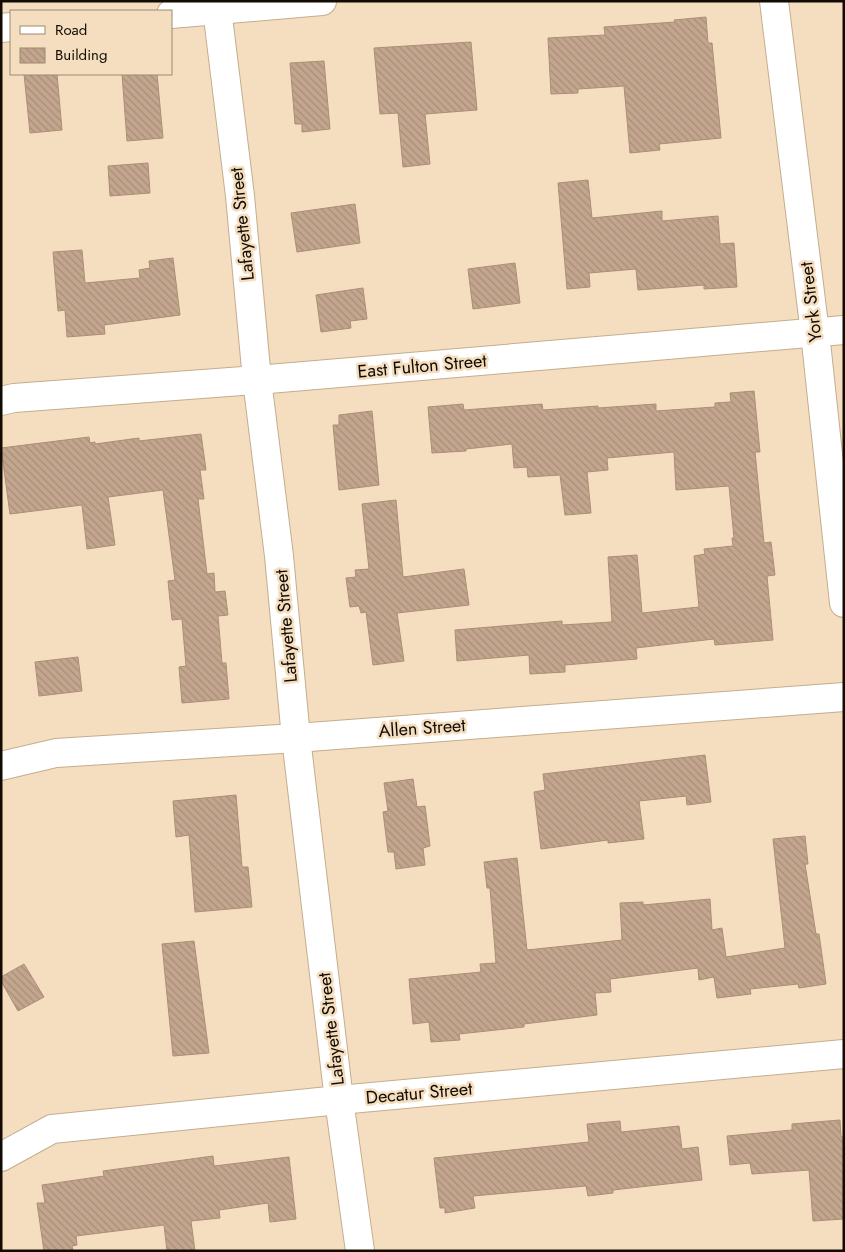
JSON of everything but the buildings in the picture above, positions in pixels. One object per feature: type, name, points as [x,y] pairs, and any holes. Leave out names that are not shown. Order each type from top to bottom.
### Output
[{"type":"street","points":[[172,14],[216,6],[322,1]]},
{"type":"street","name":"York Street","points":[[774,1],[815,333],[844,603]]},
{"type":"street","name":"Lafayette Street","points":[[216,6],[240,196],[257,380],[279,556],[296,738],[339,1100],[360,1251]]},
{"type":"street","name":"East Fulton Street","points":[[1,401],[14,398],[257,380],[844,330]]},
{"type":"street","name":"Allen Street","points":[[1,766],[56,753],[296,738],[844,697]]},
{"type":"street","name":"Decatur Street","points":[[1,1157],[52,1129],[339,1100],[844,1054]]}]
